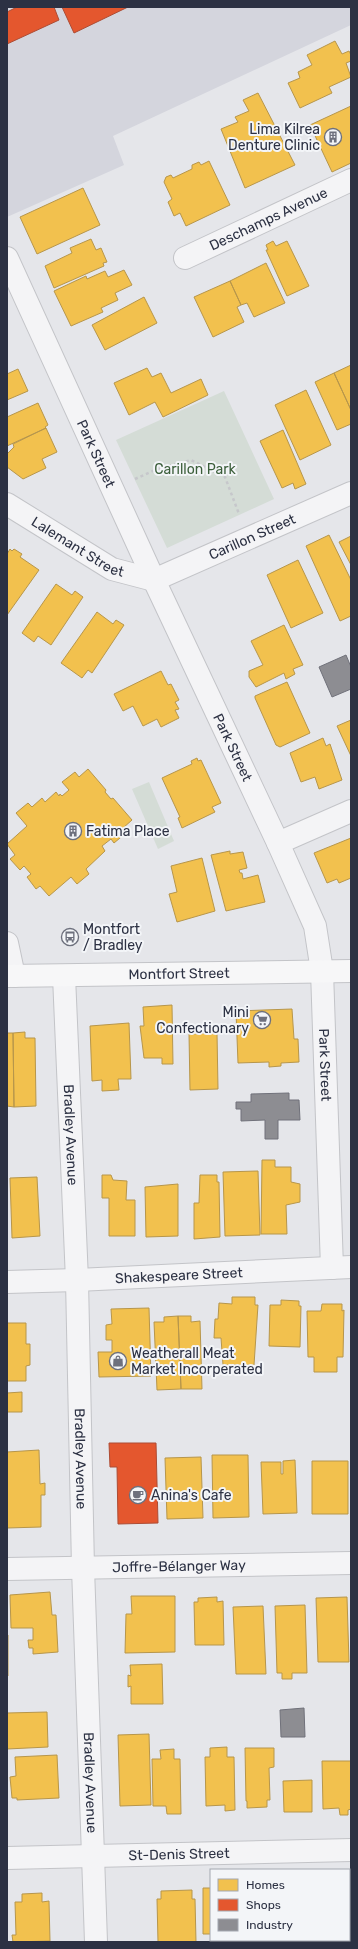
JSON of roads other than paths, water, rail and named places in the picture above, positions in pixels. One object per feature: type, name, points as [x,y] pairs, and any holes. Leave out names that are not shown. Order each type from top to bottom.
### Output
[{"type":"street","name":"Deschamps Avenue","points":[[185,258],[351,180]]},
{"type":"street","name":"Park Street","points":[[7,258],[154,580],[278,843],[315,926],[322,971],[341,1268]]},
{"type":"street","name":"Carillon Street","points":[[154,580],[351,493]]},
{"type":"street","name":"Lalemant Street","points":[[7,504],[112,569],[154,580]]},
{"type":"street","points":[[278,843],[351,811]]},
{"type":"street","points":[[7,943],[11,976]]},
{"type":"street","name":"Montfort Street","points":[[11,976],[351,971]]},
{"type":"street","name":"Bradley Avenue","points":[[64,976],[77,1280],[83,1568],[96,1942]]},
{"type":"street","name":"Shakespeare Street","points":[[7,1282],[341,1268]]},
{"type":"street","name":"Joffre-Bélanger Way","points":[[7,1569],[351,1563]]},
{"type":"street","name":"St-Denis Street","points":[[7,1858],[351,1850]]},
{"type":"place","name":"Lima Kilrea Denture Clinic","points":[[333,137]]},
{"type":"place","name":"Fatima Place","points":[[73,831]]},
{"type":"place","name":"Montfort / Bradley","points":[[70,937]]},
{"type":"place","name":"Mini Confectionary","points":[[262,1020]]},
{"type":"place","name":"Weatherall Meat Market Incorperated","points":[[118,1361]]},
{"type":"place","name":"Anina's Cafe","points":[[138,1495]]},
{"type":"park label","name":"Carillon Park","points":[[195,469]]}]
